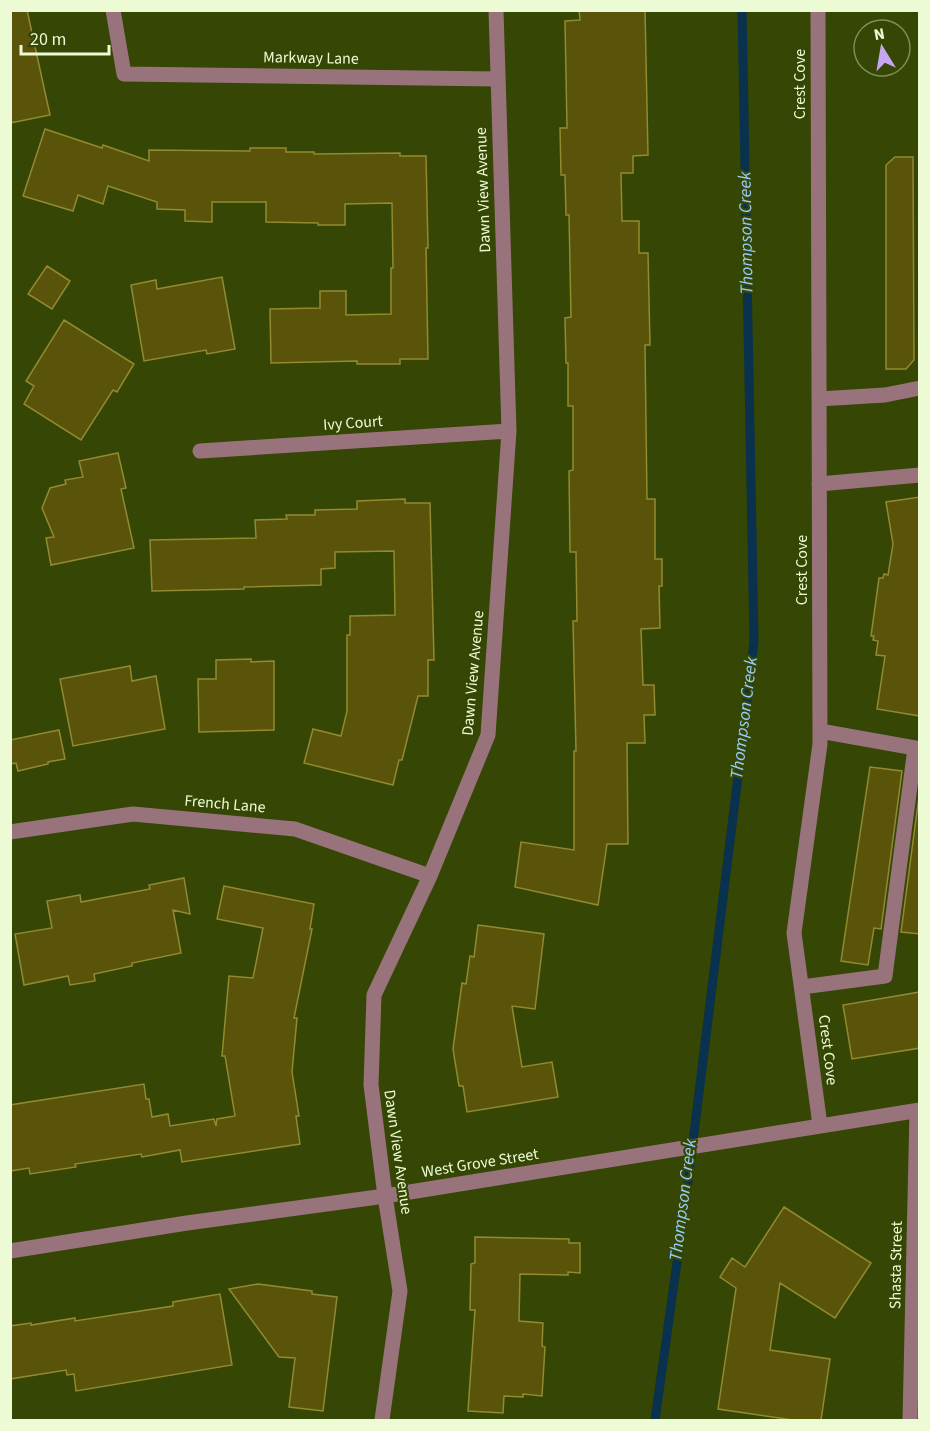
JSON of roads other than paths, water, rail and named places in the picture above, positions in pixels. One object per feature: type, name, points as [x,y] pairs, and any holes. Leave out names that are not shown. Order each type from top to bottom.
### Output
[{"type":"street","name":"Markway Lane","points":[[113,10],[124,74],[497,79]]},
{"type":"street","name":"Dawn View Avenue","points":[[382,1420],[400,1291],[370,1084],[375,995],[430,876],[488,735],[509,431],[496,10]]},
{"type":"street","name":"Crest Cove","points":[[818,10],[820,744],[794,933],[820,1125]]},
{"type":"street","points":[[819,399],[885,395],[920,388]]},
{"type":"street","name":"Ivy Court","points":[[200,451],[509,431]]},
{"type":"street","points":[[819,484],[920,474]]},
{"type":"street","points":[[802,987],[885,976],[915,748],[820,731]]},
{"type":"street","name":"French Lane","points":[[10,832],[133,814],[295,829],[430,876]]},
{"type":"street","name":"West Grove Street","points":[[10,1251],[188,1223],[385,1196],[918,1110]]},
{"type":"street","name":"Shasta Street","points":[[910,1420],[918,1110]]},
{"type":"waterway","name":"Thompson Creek","points":[[655,1420],[686,1198],[754,641],[742,10]]}]
